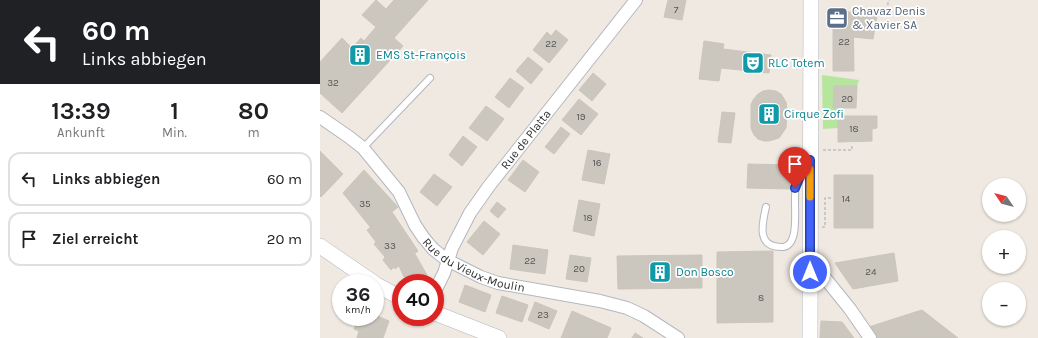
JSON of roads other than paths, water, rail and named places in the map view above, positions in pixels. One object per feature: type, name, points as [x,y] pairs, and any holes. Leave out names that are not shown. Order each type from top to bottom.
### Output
[{"type":"street","name":"Rue de Platta","points":[[444,274],[452,248],[470,213],[489,186],[636,0]]},
{"type":"street","points":[[810,338],[811,0]]},
{"type":"street","name":"Rue du Vieux-Moulin","points":[[320,117],[349,136],[363,148],[399,192],[415,225],[423,237],[433,249],[447,260],[468,271],[498,283],[600,301],[627,308],[644,316],[678,338]]},
{"type":"street","points":[[320,246],[361,274]]},
{"type":"street","points":[[810,272],[818,273],[825,278],[850,309],[870,338]]},
{"type":"street","points":[[444,317],[499,338]]},
{"type":"lane","points":[[363,148],[430,78]]},
{"type":"lane","points":[[766,207],[762,230],[766,240],[772,245],[785,247],[790,244],[793,239],[795,227],[795,188],[800,176],[810,160]]},
{"type":"place","name":"Chavaz Denis & Xavier SA","points":[[837,18]]},
{"type":"place","name":"EMS St-François","points":[[360,55]]},
{"type":"place","name":"RLC Totem","points":[[753,63]]},
{"type":"place","name":"Cirque Zofi","points":[[769,114]]},
{"type":"place","name":"Don Bosco","points":[[660,272]]}]
